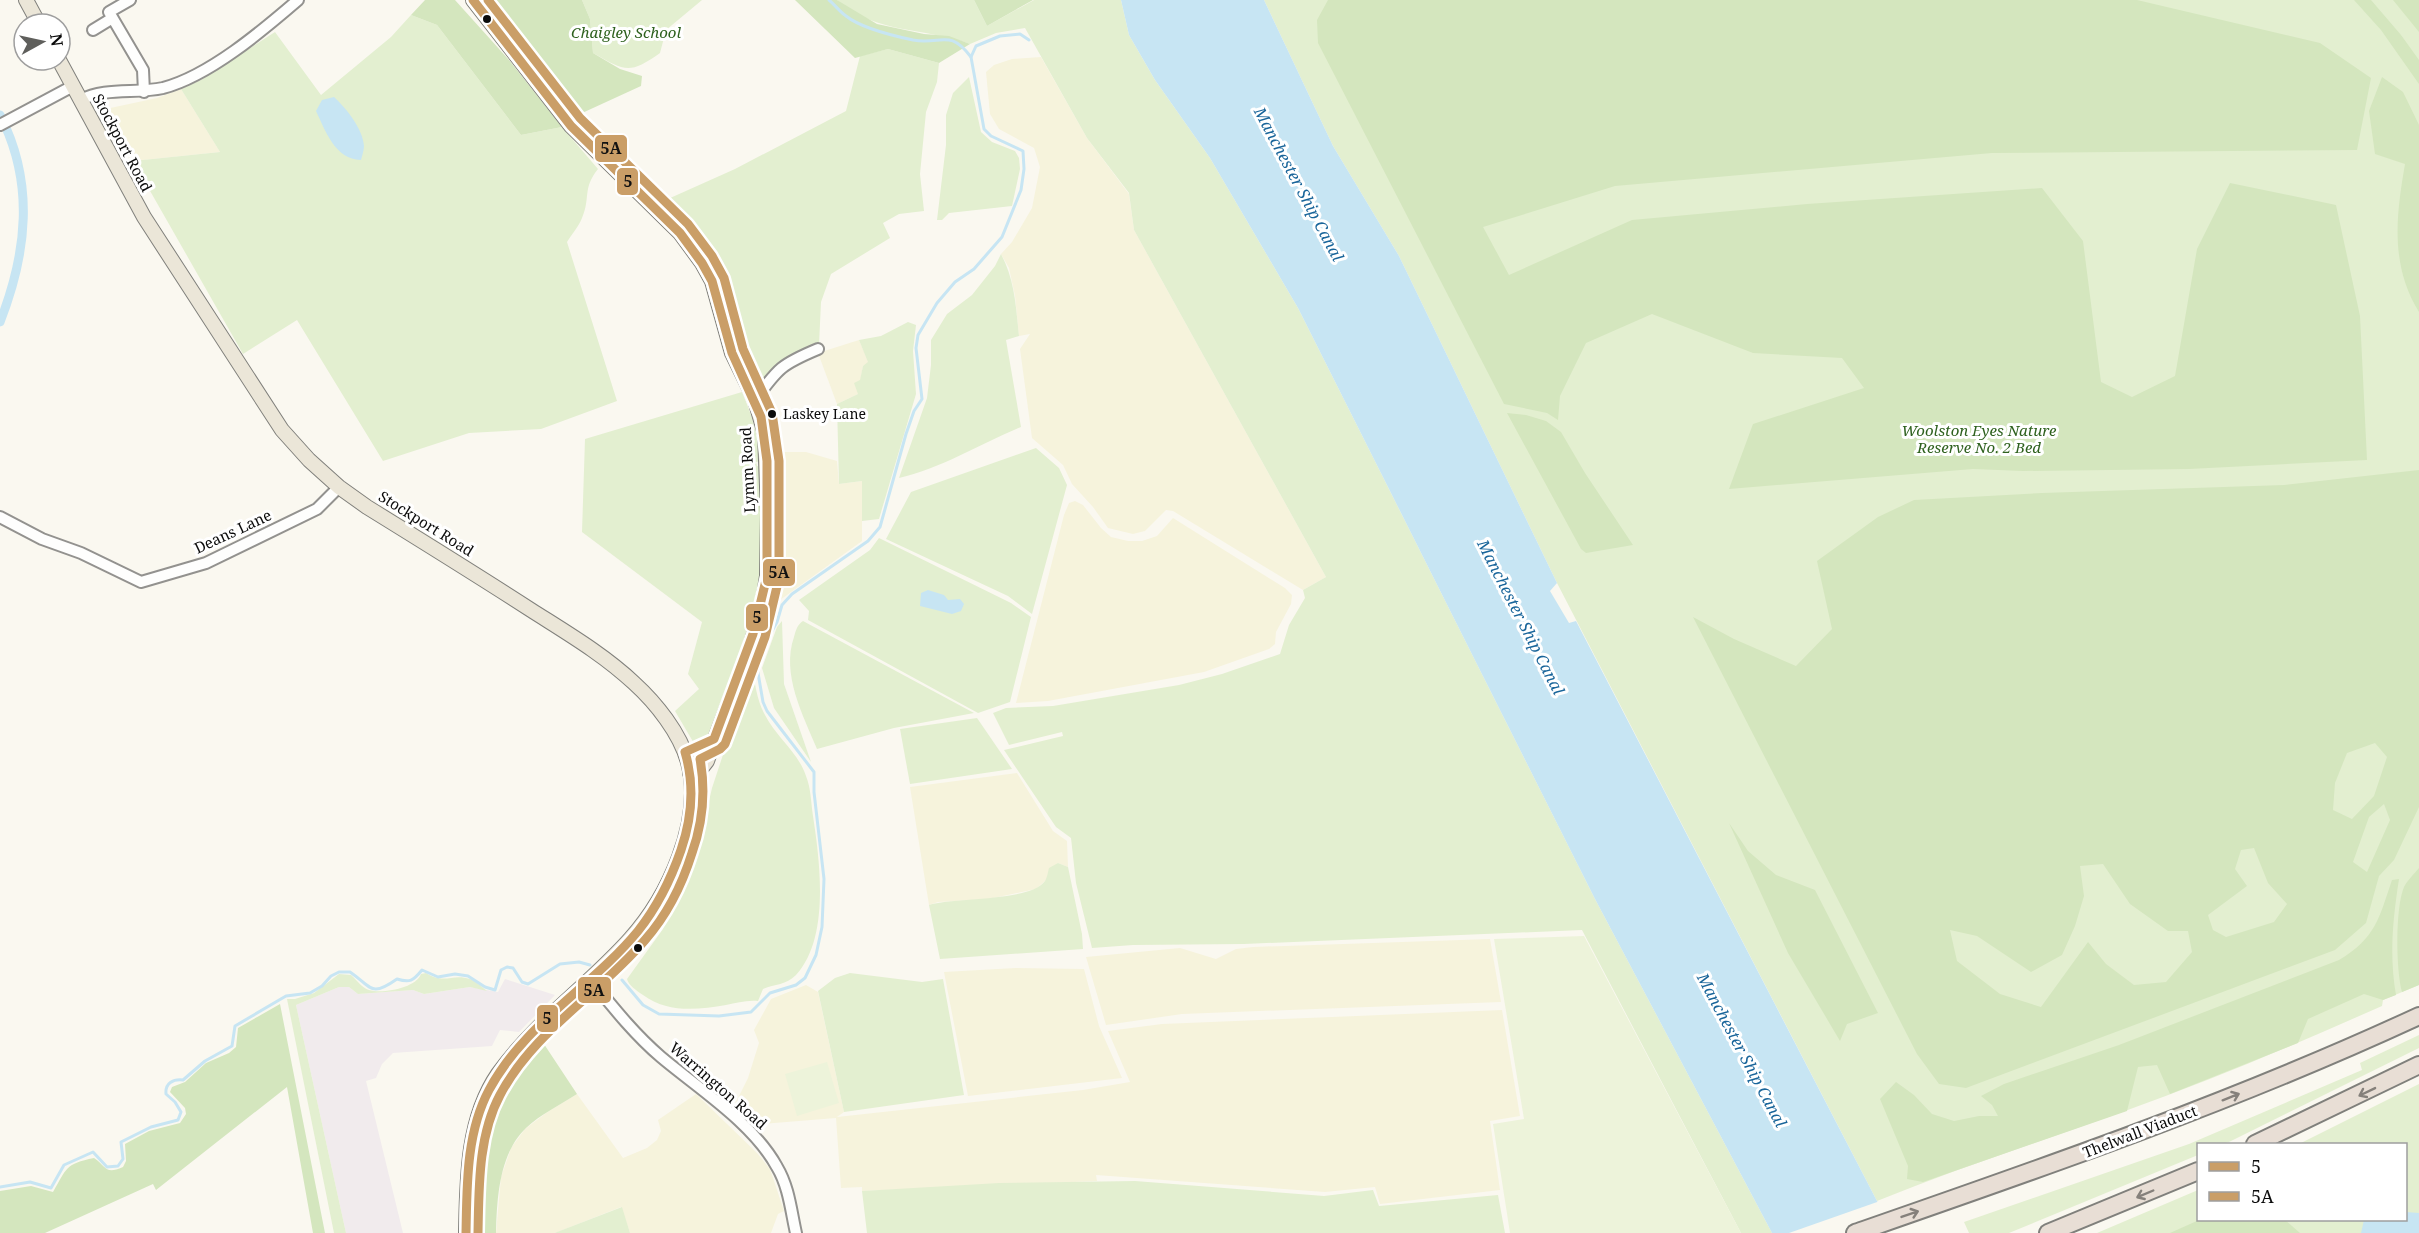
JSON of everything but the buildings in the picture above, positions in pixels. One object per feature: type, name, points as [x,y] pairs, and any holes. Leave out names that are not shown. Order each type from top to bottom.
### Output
[{"type":"highway","points":[[2397,1026],[2419,1010]]},
{"type":"highway","name":"Thelwall Viaduct","points":[[1855,1233],[2086,1153],[2207,1107],[2329,1057],[2419,1016]]},
{"type":"highway","points":[[2257,1143],[2419,1065]]},
{"type":"highway","points":[[2048,1233],[2197,1172]]},
{"type":"main road","name":"Lymm Road","points":[[473,0],[571,126],[680,233],[702,263],[712,281],[732,353],[755,400],[765,434],[767,576],[764,595],[753,634],[704,766],[690,774]]},
{"type":"main road","name":"Stockport Road","points":[[65,72],[144,217],[282,430],[309,460],[339,487],[605,658],[652,702],[685,752],[692,788],[689,819],[681,850],[662,896],[632,938],[539,1024],[497,1076],[479,1114],[467,1173],[466,1233]]},
{"type":"main road","points":[[685,752],[714,739]]},
{"type":"street","points":[[130,0],[109,12],[111,19],[143,70],[144,92]]},
{"type":"street","points":[[81,100],[99,93],[144,92],[175,83],[210,65],[257,35],[298,0]]},
{"type":"street","points":[[93,30],[111,19]]},
{"type":"street","points":[[0,125],[73,86]]},
{"type":"street","points":[[755,400],[773,374],[788,362],[818,349]]},
{"type":"street","name":"Deans Lane","points":[[0,517],[42,539],[81,553],[141,582],[206,563],[317,509],[339,487]]},
{"type":"street","name":"Warrington Road","points":[[590,979],[660,1056],[750,1132],[770,1155],[783,1179],[796,1233]]},
{"type":"shaded area","points":[[1041,57],[1087,138],[1129,194],[1134,230],[1326,577],[1303,590],[1173,511],[1166,510],[1145,531],[1133,534],[1108,528],[1072,484],[1063,465],[1032,438],[1020,349],[1030,334],[1019,336],[1015,296],[1009,268],[1001,254],[1012,242],[1032,208],[1040,167],[1034,148],[999,129],[990,114],[986,72],[994,65],[1012,59]]},
{"type":"shaded area","points":[[181,89],[220,152],[133,161],[101,110],[157,98]]},
{"type":"shaded area","points":[[859,340],[869,363],[863,366],[858,394],[837,404],[818,353]]},
{"type":"shaded area","points":[[774,452],[806,452],[837,461],[839,484],[862,481],[862,541],[780,600],[772,596]]},
{"type":"shaded area","points":[[1075,501],[1083,505],[1111,537],[1128,541],[1142,541],[1157,536],[1173,518],[1285,588],[1292,595],[1291,604],[1276,632],[1275,644],[1269,649],[1204,672],[1048,701],[1016,703],[1064,515],[1069,503]]},
{"type":"shaded area","points":[[1017,773],[1053,831],[1067,841],[1068,867],[1058,863],[1036,889],[989,899],[938,902],[929,905],[910,787]]},
{"type":"shaded area","points":[[1490,939],[1501,1002],[1182,1014],[1106,1025],[1086,957],[1180,948],[1216,959],[1236,949],[1253,947]]},
{"type":"shaded area","points":[[1016,968],[1084,969],[1099,1026],[1122,1078],[968,1096],[944,972]]},
{"type":"shaded area","points":[[505,979],[555,995],[519,1032],[500,1030],[492,1046],[393,1053],[382,1064],[376,1078],[366,1081],[403,1233],[346,1233],[296,1005],[339,987],[349,987],[358,994],[413,990],[424,994],[470,987],[498,992]]},
{"type":"shaded area","points":[[806,985],[818,992],[844,1112],[837,1117],[1083,1090],[1130,1082],[1108,1031],[1162,1024],[1502,1010],[1520,1116],[1490,1121],[1500,1190],[1380,1204],[1375,1187],[1325,1192],[1096,1175],[1097,1181],[862,1191],[862,1187],[841,1188],[836,1118],[751,1125],[734,1106],[748,1078],[759,1043],[754,1030],[771,999]]},
{"type":"shaded area","points":[[577,1094],[623,1158],[647,1148],[657,1140],[661,1131],[658,1120],[696,1094],[757,1153],[770,1169],[784,1211],[778,1214],[771,1233],[630,1233],[621,1207],[555,1233],[496,1233],[501,1177],[511,1148],[525,1129]]},
{"type":"green space","points":[[425,0],[455,0],[509,60],[562,127],[521,135],[437,25],[411,15]]},
{"type":"green space","points":[[483,0],[582,0],[590,19],[593,53],[620,69],[642,76],[641,86],[580,114]]},
{"type":"green space","name":"Chaigley School","points":[[582,0],[702,0],[666,30],[660,53],[641,65],[627,68],[613,64],[593,53],[590,19]]},
{"type":"green space","points":[[795,0],[837,0],[877,24],[924,34],[949,36],[970,44],[939,63],[888,49],[855,58]]},
{"type":"green space","points":[[837,0],[974,0],[987,26],[1034,0],[1121,0],[1129,35],[1155,80],[1210,158],[1298,308],[1595,899],[1772,1233],[1741,1233],[1582,930],[1092,948],[1076,883],[1071,838],[1056,827],[1004,750],[1063,736],[1062,732],[1009,745],[993,713],[1006,708],[1053,706],[1179,685],[1222,674],[1280,654],[1289,625],[1305,598],[1303,590],[1326,577],[1134,230],[1129,193],[1087,138],[1025,28],[996,33],[970,44],[885,25],[852,11]]},
{"type":"green space","points":[[974,0],[1033,0],[987,26]]},
{"type":"green space","name":"Woolston Eyes Nature Reserve No. 2 Bed","points":[[1264,0],[2419,0],[2419,985],[2383,1000],[2382,1006],[2223,1074],[1877,1201],[1557,583],[1399,256],[1333,146]]},
{"type":"green space","points":[[1328,0],[2137,0],[2320,43],[2371,78],[2357,150],[1992,153],[1615,186],[1483,227],[1509,275],[1632,220],[1807,204],[2042,188],[2083,241],[2101,382],[2132,397],[2175,376],[2197,249],[2230,183],[2336,205],[2360,316],[2367,460],[2189,469],[2023,471],[1973,469],[1729,489],[1753,424],[1864,388],[1842,358],[1753,353],[1652,314],[1586,343],[1560,396],[1558,420],[1547,413],[1504,404],[1318,43],[1317,20]]},
{"type":"green space","points":[[2354,0],[2371,0],[2401,35],[2419,60],[2419,84],[2381,30]]},
{"type":"green space","points":[[2393,0],[2419,0],[2419,32]]},
{"type":"green space","points":[[411,15],[437,25],[521,135],[562,127],[598,169],[588,188],[582,218],[567,242],[617,401],[541,429],[469,433],[383,461],[297,320],[243,354],[133,161],[220,152],[181,89],[201,80],[275,32],[321,95],[391,37]]},
{"type":"green space","points":[[888,49],[939,63],[937,82],[926,112],[920,174],[924,211],[899,214],[883,223],[890,238],[831,274],[821,302],[819,345],[763,383],[753,385],[738,350],[719,278],[703,254],[659,203],[735,169],[846,111],[860,56]]},
{"type":"green space","points":[[969,77],[981,132],[992,142],[1015,151],[1019,158],[1020,169],[1012,206],[949,213],[942,220],[937,220],[946,145],[946,115],[953,93]]},
{"type":"green space","points":[[2382,77],[2403,92],[2419,125],[2419,312],[2403,276],[2399,258],[2399,202],[2405,164],[2375,154],[2369,111]]},
{"type":"green space","points":[[1001,254],[1012,284],[1017,315],[1019,336],[1006,340],[1021,427],[946,462],[899,478],[927,398],[931,340],[947,314],[972,295],[995,266]]},
{"type":"green space","points":[[908,322],[916,325],[913,351],[916,394],[879,519],[862,521],[862,481],[839,484],[837,404],[858,394],[854,383],[860,380],[863,366],[868,362],[859,340],[881,336]]},
{"type":"green space","points":[[742,392],[754,426],[761,461],[756,462],[757,466],[761,467],[762,525],[759,592],[750,626],[709,740],[695,745],[675,711],[699,689],[688,674],[702,622],[582,532],[585,439]]},
{"type":"green space","points":[[1507,413],[1526,415],[1546,421],[1561,432],[1633,545],[1586,553],[1581,549]]},
{"type":"green space","points":[[1036,448],[1059,468],[1067,485],[1032,614],[1008,596],[886,539],[911,492]]},
{"type":"green space","points":[[2419,470],[2419,807],[2394,860],[2379,876],[2366,923],[2335,950],[1966,1088],[1939,1084],[1917,1054],[1693,617],[1734,639],[1796,666],[1832,629],[1817,561],[1878,517],[1914,500],[2042,493],[2284,485]],"holes":[[[2375,743],[2387,757],[2374,796],[2352,819],[2333,810],[2335,783],[2347,753]],[[2384,804],[2390,820],[2367,872],[2353,862],[2369,817]],[[2254,848],[2268,883],[2287,904],[2274,922],[2226,937],[2213,930],[2208,915],[2247,886],[2235,869],[2241,850]],[[2103,864],[2130,904],[2168,931],[2188,931],[2192,952],[2166,982],[2134,985],[2106,964],[2088,942],[2041,1007],[2000,994],[1957,961],[1950,930],[1977,936],[2031,972],[2062,955],[2075,926],[2084,896],[2080,866]]]},
{"type":"green space","points":[[879,538],[1011,603],[1031,617],[1010,702],[978,713],[808,620],[809,611],[799,600],[870,550]]},
{"type":"green space","points":[[782,621],[784,684],[811,762],[774,708],[762,668],[777,627]]},
{"type":"green space","points":[[803,621],[974,713],[894,728],[817,749],[795,694],[790,665],[795,634]]},
{"type":"green space","points":[[752,667],[762,710],[798,759],[809,785],[820,877],[818,921],[814,941],[807,959],[796,975],[784,983],[763,989],[758,1001],[693,1009],[662,1005],[635,990],[627,979],[663,929],[698,848],[712,788]]},
{"type":"green space","points":[[977,718],[1012,769],[910,784],[900,729]]},
{"type":"green space","points":[[1729,823],[1748,851],[1776,875],[1815,890],[1878,1013],[1847,1024],[1840,1041],[1788,953]]},
{"type":"green space","points":[[1058,863],[1068,867],[1083,949],[940,959],[929,905],[1008,896],[1037,888],[1045,881],[1049,868]]},
{"type":"green space","points":[[2419,868],[2419,985],[2402,992],[2398,955],[2399,909],[2404,887]]},
{"type":"green space","points":[[2399,879],[2393,937],[2396,995],[2383,1000],[2364,994],[2308,1019],[2298,1043],[2170,1094],[2157,1065],[2138,1067],[2127,1111],[1923,1182],[1907,1179],[1908,1166],[1880,1099],[1896,1082],[1914,1095],[1932,1114],[1954,1121],[1979,1116],[1998,1116],[1992,1105],[1981,1096],[2004,1084],[2119,1045],[2339,960],[2369,935],[2379,916],[2392,880]]},
{"type":"green space","points":[[1584,936],[1741,1233],[1510,1233],[1493,1124],[1524,1119],[1494,939]]},
{"type":"green space","points":[[426,973],[444,979],[458,977],[470,979],[487,991],[470,987],[424,994],[413,990],[358,994],[349,987],[339,987],[296,1005],[346,1233],[334,1233],[287,999],[314,993],[339,974],[351,975],[369,990],[382,991],[406,986],[418,979],[421,974]]},
{"type":"green space","points":[[850,973],[922,982],[943,979],[964,1095],[844,1112],[818,991],[835,978]]},
{"type":"green space","points":[[280,1004],[325,1233],[313,1233],[287,1087],[156,1190],[153,1184],[45,1233],[0,1233],[0,1191],[31,1186],[53,1192],[68,1168],[77,1162],[94,1158],[109,1170],[123,1167],[126,1161],[125,1144],[149,1131],[180,1123],[186,1114],[185,1108],[170,1092],[172,1087],[185,1082],[206,1063],[229,1053],[236,1047],[238,1028]]},
{"type":"green space","points":[[2419,1035],[2419,1048],[2229,1142],[2197,1143],[2197,1155],[2009,1233],[1969,1233],[1964,1222],[2189,1144],[2362,1070],[2360,1063]]},
{"type":"green space","points":[[540,1038],[577,1094],[538,1118],[517,1139],[510,1150],[501,1177],[496,1233],[476,1233],[477,1174],[486,1128],[505,1086]]},
{"type":"green space","points":[[827,1062],[839,1103],[797,1116],[785,1074]]},
{"type":"green space","points":[[2419,1084],[2419,1233],[2097,1233],[2197,1190],[2197,1221],[2407,1221],[2407,1143],[2301,1143]]},
{"type":"green space","points":[[1135,1181],[1324,1196],[1373,1190],[1379,1206],[1498,1195],[1505,1233],[867,1233],[862,1191],[999,1183]]},
{"type":"green space","points":[[622,1207],[630,1233],[555,1233],[557,1232]]},
{"type":"green space","points":[[2197,1221],[2286,1221],[2300,1233],[2170,1233]]},
{"type":"water","name":"Manchester Ship Canal","points":[[1121,0],[1264,0],[1333,146],[1399,256],[1557,583],[1550,591],[1569,623],[1576,621],[1877,1201],[1896,1233],[1772,1233],[1595,899],[1298,308],[1210,158],[1155,80],[1129,35]]},
{"type":"water","points":[[334,97],[349,113],[361,133],[364,146],[361,160],[344,155],[338,150],[316,111],[322,100]]},
{"type":"water","points":[[928,590],[944,595],[948,600],[960,599],[964,604],[961,611],[952,614],[920,606],[921,593]]},
{"type":"water","points":[[2407,1212],[2419,1213],[2419,1233],[2361,1233],[2364,1221],[2407,1221]]},
{"type":"pier","points":[[1880,1201],[1899,1233],[1789,1233]]},
{"type":"waterway","points":[[829,0],[846,16],[869,28],[913,40],[951,40],[971,57]]},
{"type":"waterway","points":[[622,980],[643,1005],[659,1014],[719,1016],[751,1012],[770,993],[796,985],[805,978],[816,955],[822,927],[824,879],[814,792],[814,772],[767,711],[763,702],[757,667],[762,649],[777,622],[782,605],[792,594],[868,541],[880,527],[906,434],[914,411],[922,399],[916,348],[918,335],[937,303],[955,282],[974,269],[1002,237],[1021,190],[1024,169],[1023,151],[991,136],[984,129],[971,57],[976,46],[1000,36],[1020,34],[1029,40]]},
{"type":"waterway","points":[[0,115],[19,166],[23,218],[16,270],[0,322]]},
{"type":"waterway","points":[[0,1187],[30,1182],[51,1188],[64,1165],[93,1152],[107,1167],[118,1166],[123,1159],[121,1142],[151,1127],[178,1120],[181,1112],[166,1094],[170,1082],[183,1080],[205,1061],[232,1046],[235,1026],[286,996],[310,993],[339,972],[350,972],[367,986],[376,989],[397,979],[411,980],[422,970],[438,977],[455,974],[468,976],[485,987],[495,990],[501,970],[507,967],[513,968],[522,982],[528,984],[560,964],[579,962],[590,965]]},
{"type":"transit line","name":"5","points":[[466,1233],[469,1160],[481,1107],[489,1090],[521,1045],[539,1025],[620,951],[638,931],[663,892],[681,850],[690,814],[690,777],[685,752],[714,739],[753,634],[767,576],[767,461],[761,417],[732,353],[712,281],[680,233],[571,126],[473,0]]},
{"type":"transit line","name":"5A","points":[[478,1233],[481,1162],[487,1128],[500,1095],[514,1072],[531,1051],[645,940],[667,910],[679,888],[696,841],[701,818],[703,783],[700,759],[725,744],[765,637],[779,578],[779,461],[772,413],[743,349],[724,278],[712,256],[688,224],[580,118],[488,0]]},
{"type":"place","name":"Laskey Lane","points":[[772,414]]}]
